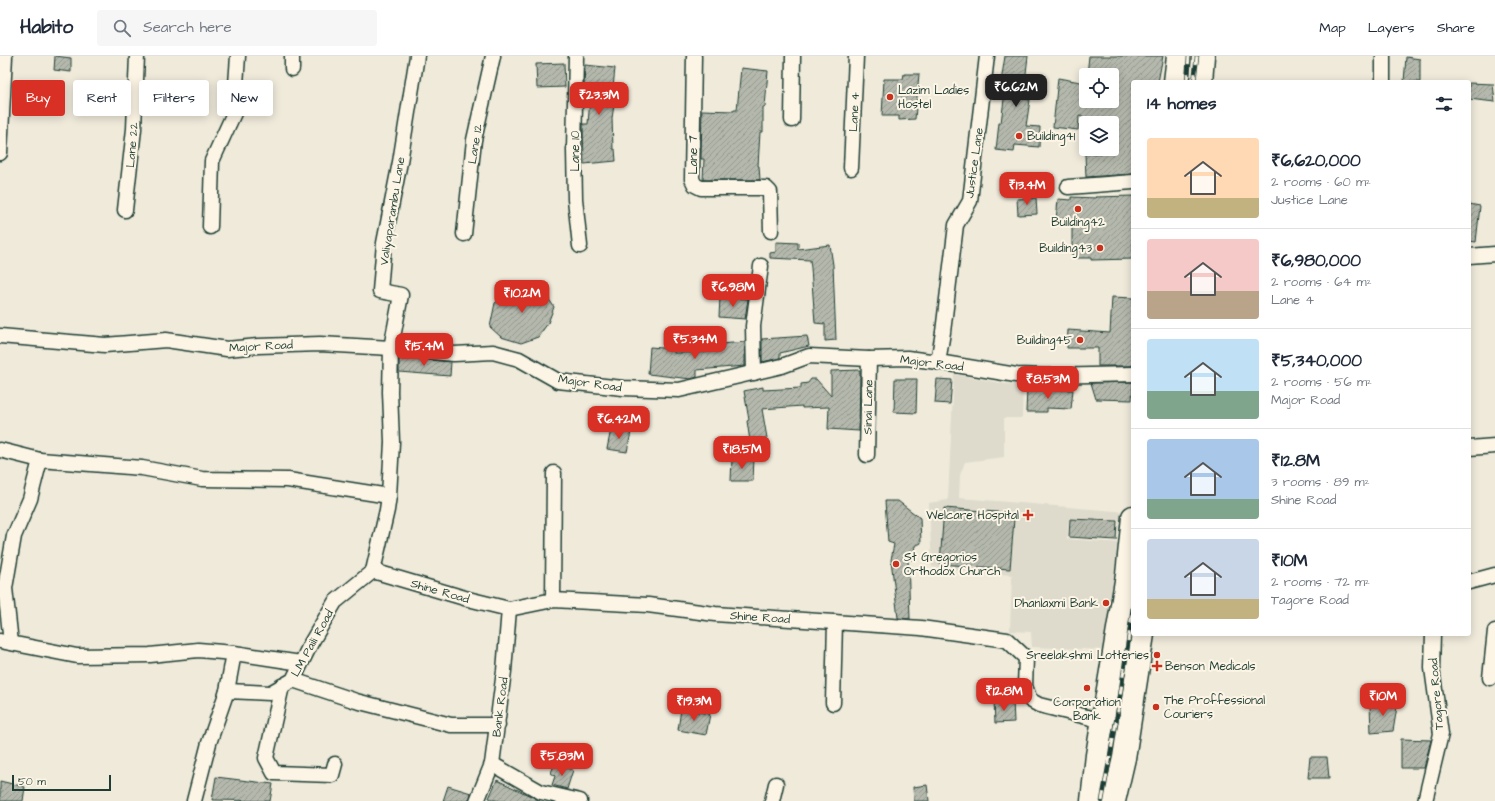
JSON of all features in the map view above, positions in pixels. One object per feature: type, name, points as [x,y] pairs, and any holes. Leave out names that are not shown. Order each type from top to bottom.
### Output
[{"type":"main road","points":[[1175,80],[1178,56]]},
{"type":"main road","points":[[1201,80],[1203,56]]},
{"type":"main road","points":[[1092,801],[1096,755],[1114,658],[1127,575],[1131,536]]},
{"type":"main road","points":[[1114,801],[1124,758],[1143,636]]},
{"type":"main road","points":[[1114,658],[1139,663]]},
{"type":"street","points":[[0,153],[5,56]]},
{"type":"street","name":"Lane 22","points":[[126,210],[134,129],[137,56]]},
{"type":"street","points":[[210,227],[212,161],[234,113],[238,56]]},
{"type":"street","name":"Valiyaparambu Lane","points":[[391,348],[402,295],[380,291],[384,243],[400,162],[417,56]]},
{"type":"street","name":"Lane 12","points":[[464,234],[474,140],[493,56]]},
{"type":"street","name":"Lane 10","points":[[576,56],[574,157],[575,199],[580,246]]},
{"type":"street","name":"Lane 7","points":[[694,56],[692,179],[695,185],[701,188],[766,188],[770,192],[771,231]]},
{"type":"street","points":[[792,120],[793,56]]},
{"type":"street","name":"Lane 4","points":[[851,168],[856,56]]},
{"type":"street","name":"Justice Lane","points":[[938,362],[956,225],[970,201],[987,56]]},
{"type":"street","points":[[1383,56],[1383,80]]},
{"type":"street","points":[[1068,187],[1131,182]]},
{"type":"street","points":[[1471,256],[1495,254]]},
{"type":"street","points":[[754,373],[753,326],[761,266]]},
{"type":"street","name":"Major Road","points":[[0,336],[105,345],[166,340],[227,349],[258,346],[320,344],[391,348],[454,354],[493,352],[518,359],[558,381],[623,388],[679,390],[782,366],[809,356],[869,359],[907,358],[1016,375],[1048,376],[1131,374]]},
{"type":"street","points":[[373,571],[389,496],[392,442],[390,392],[391,348]]},
{"type":"street","name":"Sinai Lane","points":[[867,455],[869,359]]},
{"type":"street","points":[[1471,448],[1495,446]]},
{"type":"street","points":[[0,450],[40,460],[142,468],[202,479],[288,480],[389,496]]},
{"type":"street","points":[[40,460],[30,499],[14,536],[5,588],[5,642],[77,656],[150,655],[198,650],[234,653],[301,663]]},
{"type":"street","points":[[553,600],[554,473]]},
{"type":"street","name":"Shine Road","points":[[373,571],[468,599],[510,609],[553,600],[648,605],[715,614],[921,628],[1007,640],[1026,658],[1025,686],[1030,700],[1040,705],[1103,721]]},
{"type":"street","name":"LM Paili Road","points":[[227,691],[270,693],[287,683],[301,663],[335,602],[373,571]]},
{"type":"street","points":[[1471,581],[1495,575]]},
{"type":"street","name":"Bank Road","points":[[477,801],[492,764],[498,725],[510,609]]},
{"type":"street","points":[[833,703],[835,622]]},
{"type":"street","points":[[1490,678],[1495,631]]},
{"type":"street","name":"Tagore Road","points":[[1425,801],[1441,734],[1432,668],[1433,636]]},
{"type":"street","points":[[194,801],[209,743],[227,691],[234,653]]},
{"type":"street","points":[[335,764],[332,775],[274,772],[266,758],[287,683],[451,725],[498,725]]},
{"type":"street","points":[[492,764],[541,792],[580,801]]},
{"type":"street","points":[[772,801],[776,784]]},
{"type":"shaded area","name":"Welcare Hospital","points":[[954,374],[1005,384],[1023,385],[1022,418],[1004,418],[1004,457],[965,462],[960,475],[959,498],[1126,512],[1125,521],[1069,518],[1067,539],[1121,543],[1106,650],[1032,647],[1031,632],[1010,631],[1012,575],[932,567],[929,503],[948,500]]},
{"type":"building","points":[[55,56],[71,58],[71,72],[54,70]]},
{"type":"building","points":[[1005,56],[1028,56],[1023,99],[1030,100],[1026,126],[1040,127],[1039,147],[1015,145],[1014,152],[996,150],[1006,83],[1001,82]]},
{"type":"building","points":[[1089,56],[1163,56],[1158,80],[1131,80],[1131,174],[1086,177],[1085,156],[1119,156],[1119,116],[1079,116],[1078,130],[1053,127],[1058,78],[1079,82],[1079,108],[1119,108],[1119,68],[1088,68]]},
{"type":"building","points":[[1406,57],[1420,59],[1420,80],[1404,80]]},
{"type":"building","points":[[564,63],[565,87],[537,88],[536,64]]},
{"type":"building","points":[[585,65],[615,68],[612,98],[615,99],[612,118],[613,149],[615,149],[616,161],[584,164],[583,124],[588,124],[591,86],[584,86]]},
{"type":"building","points":[[741,68],[768,71],[765,107],[763,107],[763,132],[760,132],[758,166],[760,180],[703,180],[704,159],[701,159],[702,110],[737,110]]},
{"type":"building","points":[[904,74],[919,74],[915,119],[899,120],[899,116],[882,116],[884,79],[903,79]]},
{"type":"building","points":[[1471,83],[1493,84],[1495,102],[1471,99]]},
{"type":"building","points":[[1131,196],[1131,259],[1091,260],[1091,258],[1072,258],[1072,222],[1056,221],[1058,199],[1071,200],[1071,197],[1096,198],[1095,197]]},
{"type":"building","points":[[1036,198],[1037,214],[1018,215],[1017,199]]},
{"type":"building","points":[[1471,204],[1480,206],[1476,242],[1471,241]]},
{"type":"building","points":[[776,242],[798,243],[798,249],[830,245],[833,265],[836,340],[825,341],[825,324],[815,323],[810,260],[770,258],[770,253],[776,252]]},
{"type":"building","points":[[518,286],[536,286],[547,296],[554,307],[548,323],[538,337],[521,343],[501,337],[490,327],[495,303]]},
{"type":"building","points":[[720,297],[748,299],[745,319],[719,317]]},
{"type":"building","points":[[1112,297],[1131,298],[1131,366],[1098,366],[1098,348],[1067,348],[1068,330],[1110,333]]},
{"type":"building","points":[[807,336],[809,346],[780,353],[780,358],[762,362],[762,339]]},
{"type":"building","points":[[745,342],[745,366],[697,370],[697,377],[691,379],[648,374],[650,347],[674,349],[674,353],[708,352],[707,345]]},
{"type":"building","points":[[399,357],[451,362],[450,376],[399,372]]},
{"type":"building","points":[[860,370],[859,431],[828,429],[829,407],[802,408],[802,406],[762,409],[767,438],[750,441],[747,421],[749,420],[744,391],[763,387],[763,390],[801,388],[801,384],[808,383],[811,379],[816,379],[831,396],[831,371]]},
{"type":"building","points":[[895,379],[917,379],[916,413],[894,412]]},
{"type":"building","points":[[937,379],[952,380],[950,404],[935,403]]},
{"type":"building","points":[[1131,382],[1131,400],[1096,399],[1091,383]]},
{"type":"building","points":[[1027,389],[1073,390],[1071,409],[1047,408],[1047,412],[1026,412]]},
{"type":"building","points":[[611,429],[631,432],[627,452],[607,449]]},
{"type":"building","points":[[732,458],[754,458],[753,481],[731,481]]},
{"type":"building","name":"St Gregorios Orthodox Church","points":[[885,501],[898,501],[920,518],[921,543],[915,546],[912,560],[908,558],[910,619],[898,618],[891,560],[894,544],[888,542]]},
{"type":"building","points":[[944,508],[1010,513],[1009,518],[1014,519],[1010,569],[940,564]]},
{"type":"building","points":[[1070,519],[1117,521],[1116,540],[1069,537]]},
{"type":"building","points":[[1013,700],[1014,722],[995,723],[994,701]]},
{"type":"building","points":[[1398,701],[1393,731],[1371,733],[1370,705]]},
{"type":"building","points":[[681,709],[710,714],[706,735],[678,730]]},
{"type":"building","points":[[1401,739],[1431,740],[1424,768],[1401,768]]},
{"type":"building","points":[[1310,757],[1327,757],[1329,778],[1308,778]]},
{"type":"building","points":[[554,765],[573,770],[567,789],[552,785],[555,776],[551,773]]},
{"type":"building","points":[[216,777],[273,784],[270,801],[212,800]]},
{"type":"building","points":[[497,780],[540,801],[499,801],[489,798]]},
{"type":"building","points":[[0,781],[25,787],[23,801],[0,801]]},
{"type":"building","points":[[927,785],[929,801],[914,801],[913,787]]},
{"type":"building","points":[[448,786],[471,793],[469,801],[443,801]]},
{"type":"railway","points":[[1187,80],[1189,56]]},
{"type":"railway","points":[[1194,80],[1197,56]]},
{"type":"railway","points":[[1102,801],[1117,717],[1131,621]]},
{"type":"place","name":"Lazim Ladies Hostel","points":[[890,97]]},
{"type":"place","name":"Building41","points":[[1019,136]]},
{"type":"place","name":"Building42","points":[[1078,209]]},
{"type":"place","name":"Building43","points":[[1100,248]]},
{"type":"place","name":"Building45","points":[[1080,340]]},
{"type":"place","name":"Welcare Hospital","points":[[1028,515]]},
{"type":"place","name":"St Gregorios Orthodox Church","points":[[896,564]]},
{"type":"place","name":"Dhanlaxmi Bank","points":[[1106,603]]},
{"type":"place","name":"Sreelakshmi Lotteries","points":[[1157,655]]},
{"type":"place","name":"Benson Medicals","points":[[1157,666]]},
{"type":"place","name":"Corporation Bank","points":[[1087,688]]},
{"type":"place","name":"The Proffessional Couriers","points":[[1156,707]]}]
